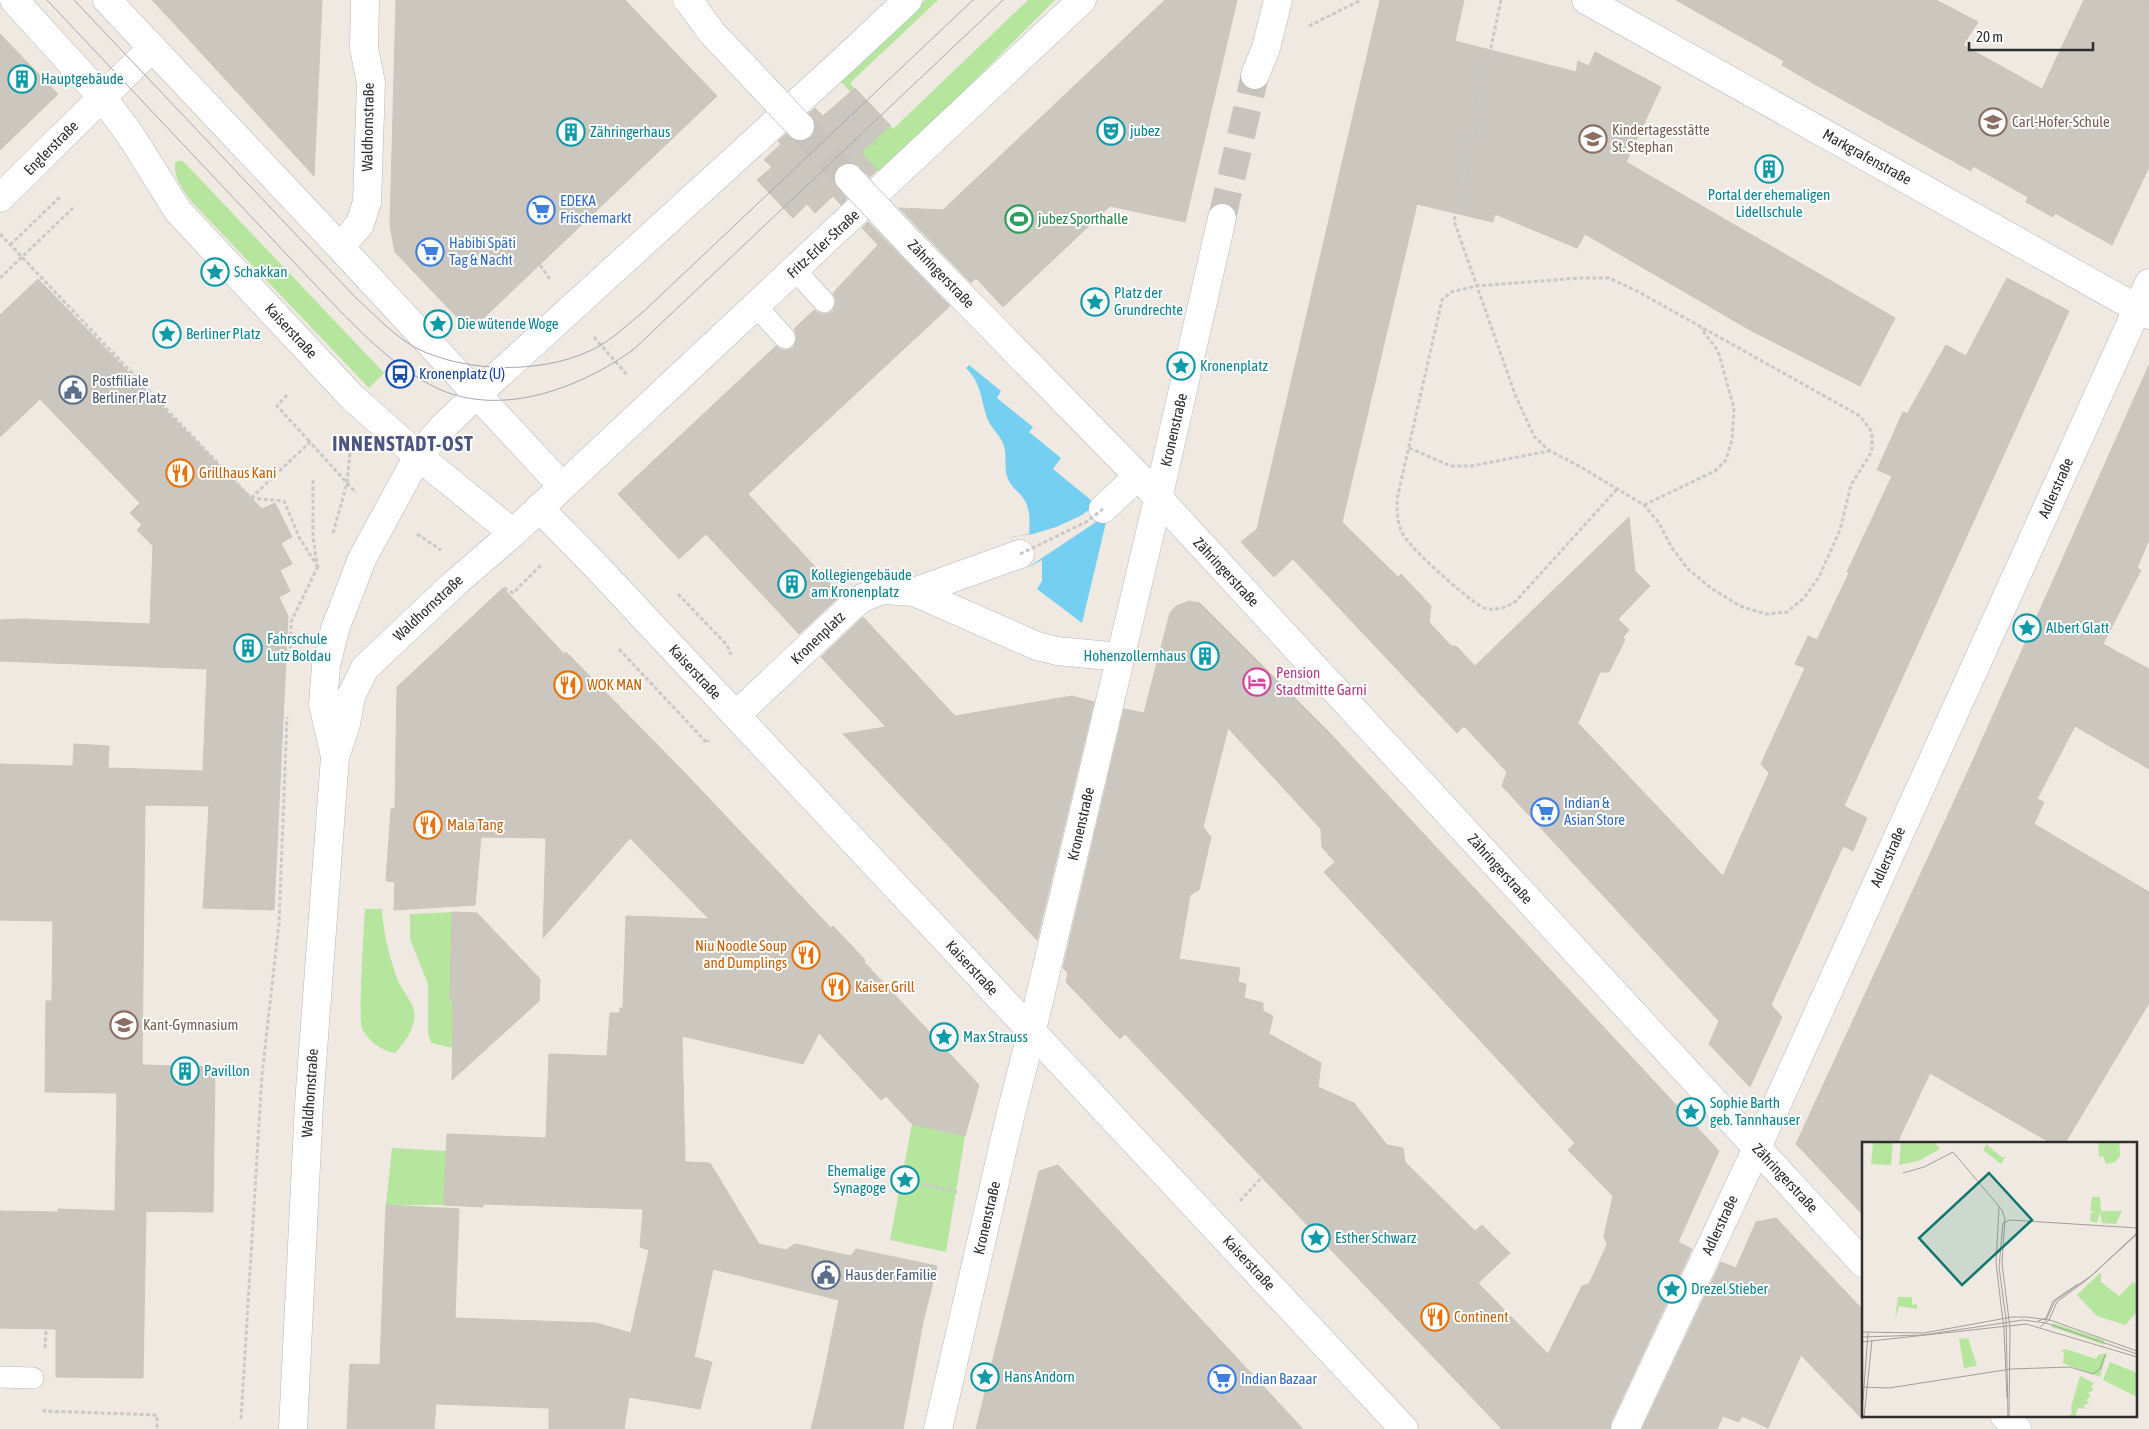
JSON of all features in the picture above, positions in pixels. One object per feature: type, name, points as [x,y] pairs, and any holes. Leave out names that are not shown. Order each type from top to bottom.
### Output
[{"type":"street","name":"Kaiserstraße","points":[[14,0],[103,98],[131,136],[178,211],[351,396],[418,456],[513,534]]},
{"type":"street","points":[[106,0],[478,394],[562,486]]},
{"type":"street","name":"Waldhornstraße","points":[[340,247],[360,224],[366,202],[371,83],[364,48],[365,0]]},
{"type":"street","points":[[688,0],[712,33],[793,119]]},
{"type":"street","points":[[418,456],[444,426],[478,394],[793,119],[908,0]]},
{"type":"street","name":"Fritz-Erler-Straße","points":[[562,486],[1082,0]]},
{"type":"street","points":[[1254,75],[1266,48],[1278,0]]},
{"type":"street","name":"Markgrafenstraße","points":[[1586,0],[2143,312]]},
{"type":"street","points":[[103,98],[152,48]]},
{"type":"street","name":"Englerstraße","points":[[0,198],[103,98]]},
{"type":"street","name":"Zähringerstraße","points":[[849,178],[1138,476],[1862,1262]]},
{"type":"street","name":"Kronenstraße","points":[[938,1429],[1010,1117],[1158,498],[1222,218]]},
{"type":"street","name":"Adlerstraße","points":[[1625,1429],[2143,312],[2149,284]]},
{"type":"street","name":"Waldhornstraße","points":[[335,757],[323,704],[326,666],[335,629],[362,559],[418,456]]},
{"type":"street","points":[[1103,509],[1138,476]]},
{"type":"street","name":"Waldhornstraße","points":[[293,1429],[308,1113],[335,757],[346,724],[351,696],[365,668],[471,569],[513,534],[562,486]]},
{"type":"street","name":"Kaiserstraße","points":[[539,508],[736,715],[1404,1429]]},
{"type":"street","name":"Kronenplatz","points":[[914,592],[1020,554]]},
{"type":"street","name":"Kronenplatz","points":[[736,715],[862,598],[883,590],[914,592],[1038,646],[1057,651],[1120,657]]},
{"type":"street","points":[[2005,1416],[2017,1429]]},
{"type":"lane","points":[[711,31],[793,119]]},
{"type":"lane","points":[[794,270],[824,302]]},
{"type":"lane","points":[[756,306],[785,338]]},
{"type":"lane","points":[[0,1377],[33,1378]]},
{"type":"path","points":[[1266,48],[1361,0]]},
{"type":"path","points":[[1501,0],[1454,221],[1476,286],[1516,397],[1534,436],[1550,451],[1618,489],[1644,505],[1659,523],[1672,548],[1688,569],[1711,588],[1740,606],[1766,614],[1787,612],[1804,598],[1820,577],[1840,530],[1851,485],[1872,451],[1872,432],[1860,416],[1637,291],[1609,278],[1580,278],[1476,286],[1451,292],[1442,300],[1398,499],[1397,521],[1406,539],[1468,599],[1486,609],[1504,608],[1516,601],[1618,489]]},
{"type":"path","points":[[842,107],[869,137]]},
{"type":"path","points":[[10,245],[61,196]]},
{"type":"path","points":[[0,278],[73,208]]},
{"type":"path","points":[[0,234],[251,498],[284,501],[299,537],[318,567]]},
{"type":"path","points":[[1644,505],[1715,471],[1726,460],[1732,440],[1734,408],[1718,351],[1699,326]]},
{"type":"path","points":[[591,333],[652,403]]},
{"type":"path","points":[[287,395],[276,406],[363,500],[471,569],[513,592],[569,538]]},
{"type":"path","points":[[332,537],[347,483],[352,438]]},
{"type":"path","points":[[251,498],[310,442]]},
{"type":"path","points":[[1409,448],[1451,466],[1471,466],[1550,451]]},
{"type":"path","points":[[314,480],[313,537],[318,567]]},
{"type":"path","points":[[1020,554],[1086,522],[1103,509]]},
{"type":"path","points":[[289,660],[291,622],[322,559]]},
{"type":"path","points":[[678,594],[727,645]]},
{"type":"path","points":[[619,649],[668,701]]},
{"type":"path","points":[[241,1419],[262,1075],[279,923],[288,708]]},
{"type":"path","points":[[33,1378],[45,1382],[44,1411],[157,1415],[157,1429]]},
{"type":"green space","points":[[925,0],[938,0],[850,83],[854,88],[851,92],[839,80]]},
{"type":"green space","points":[[1028,0],[1055,0],[881,174],[861,153],[890,125],[893,129]]},
{"type":"green space","points":[[183,161],[384,373],[369,388],[190,200],[177,178],[175,163]]},
{"type":"green space","points":[[365,909],[382,909],[385,937],[392,964],[398,981],[414,1011],[411,1031],[395,1053],[384,1050],[376,1045],[362,1028],[361,992]]},
{"type":"green space","points":[[455,912],[454,933],[452,933],[450,1001],[453,1001],[453,1048],[431,1043],[428,1033],[428,984],[410,939],[410,914]]},
{"type":"green space","points":[[912,1124],[965,1136],[946,1252],[890,1240]]},
{"type":"green space","points":[[392,1148],[447,1151],[445,1205],[386,1205]]},
{"type":"water","points":[[969,365],[1001,391],[997,398],[1033,427],[1029,432],[1061,458],[1053,469],[1108,514],[1082,623],[1037,589],[1042,581],[1042,560],[1027,568],[1011,537],[1029,534],[1028,508],[1024,499],[1008,479],[1004,446],[988,420],[978,387],[966,368]]},
{"type":"pier","points":[[1098,504],[1108,514],[1027,568],[1011,537],[1033,534],[1056,527],[1080,516]]},
{"type":"building","points":[[152,0],[322,0],[314,176],[183,33]]},
{"type":"building","name":"Zähringerhaus","points":[[396,0],[625,0],[717,96],[470,331],[395,252],[390,226]]},
{"type":"building","points":[[1165,0],[1237,0],[1185,222],[1110,206],[1003,307],[976,278],[971,283],[899,208],[943,210]]},
{"type":"building","points":[[1380,0],[1464,0],[1455,41],[1576,72],[1578,61],[1589,66],[1595,52],[1661,87],[1626,162],[1895,318],[1860,386],[1750,330],[1585,234],[1577,248],[1495,214],[1493,222],[1417,204],[1342,522],[1398,577],[1401,574],[1431,606],[1429,622],[1451,646],[1456,646],[1475,666],[1629,517],[1635,571],[1650,586],[1618,619],[1629,630],[1623,637],[1625,640],[1609,672],[1600,672],[1578,723],[1723,876],[1769,773],[1761,764],[1805,668],[1795,664],[1808,636],[1817,640],[1892,476],[1877,470],[1903,412],[1907,414],[1946,345],[1966,356],[2007,278],[2069,311],[1844,806],[1867,818],[1853,851],[1843,846],[1771,1005],[1782,1017],[1750,1087],[1709,1044],[1719,1021],[1502,786],[1507,772],[1464,726],[1457,733],[1293,559],[1274,577],[1241,542],[1257,529]]},
{"type":"building","name":"Carl-Hofer-Schule","points":[[1676,0],[1936,0],[1978,22],[1963,45],[2042,89],[2084,0],[2149,0],[2149,167],[2112,245],[2055,213],[2053,217],[2026,202],[2028,197],[1973,166],[1971,171],[1809,81],[1782,65],[1784,61]]},
{"type":"building","name":"Hauptgebäude","points":[[0,34],[58,94],[0,150]]},
{"type":"building","points":[[855,88],[890,125],[861,153],[877,170],[870,177],[854,163],[846,163],[839,166],[834,174],[834,182],[847,199],[841,205],[833,196],[815,213],[807,204],[793,218],[757,180],[772,167],[764,160],[781,144],[778,141],[786,134],[796,141],[804,141],[810,138],[815,131],[815,123],[809,113],[815,108],[823,116]]},
{"type":"building","points":[[868,222],[950,306],[748,494],[841,595],[799,634],[706,534],[679,559],[618,494],[776,346],[781,350],[794,347],[797,336],[794,329],[814,310],[820,314],[833,311],[836,300],[833,293],[878,245],[862,228]]},
{"type":"building","points":[[38,279],[262,509],[275,503],[292,537],[281,543],[292,564],[280,570],[290,591],[279,597],[288,616],[274,910],[203,908],[209,806],[145,805],[142,1065],[215,1067],[213,1212],[115,1211],[117,1093],[45,1092],[46,1001],[52,1001],[53,921],[0,920],[0,764],[73,766],[74,744],[109,746],[108,768],[203,771],[207,669],[0,661],[0,620],[20,619],[150,624],[153,546],[137,530],[142,525],[130,513],[140,503],[40,399],[0,437],[0,315]]},
{"type":"building","points":[[2149,365],[2149,540],[2137,568],[2141,570],[2103,644],[2149,669],[2149,769],[2075,726],[2037,799],[2044,802],[2034,824],[2149,892],[2149,1003],[2066,1142],[2049,1142],[1930,1073],[1897,1142],[1862,1142],[1862,1214],[1796,1144],[1970,767]]},
{"type":"building","points":[[503,588],[564,654],[566,652],[685,773],[831,928],[833,926],[865,960],[864,962],[979,1085],[965,1136],[912,1124],[886,1096],[881,1100],[819,1033],[803,1064],[682,1036],[685,1162],[710,1163],[759,1244],[786,1250],[795,1244],[851,1256],[856,1249],[937,1266],[923,1322],[903,1429],[811,1429],[839,1300],[713,1269],[694,1357],[712,1362],[700,1409],[629,1397],[624,1429],[549,1429],[549,1408],[436,1404],[434,1429],[347,1429],[350,1364],[380,1365],[386,1205],[459,1209],[455,1318],[596,1323],[631,1333],[649,1250],[640,1247],[643,1209],[483,1204],[483,1207],[444,1205],[447,1134],[546,1138],[549,1054],[607,1056],[610,1013],[620,1013],[620,1008],[623,1008],[626,916],[709,919],[630,838],[543,938],[546,838],[481,837],[475,905],[394,910],[395,882],[386,881],[391,809],[395,808],[397,687]]},
{"type":"building","points":[[1189,601],[1200,603],[1328,731],[1719,1151],[1678,1242],[1692,1249],[1611,1422],[1610,1429],[1502,1429],[1125,1034],[1120,1039],[1066,982],[1068,973],[1063,968],[1124,709],[1144,713],[1170,613],[1176,606]],"holes":[[[1228,728],[1321,829],[1322,847],[1335,862],[1324,872],[1575,1143],[1568,1150],[1613,1196],[1604,1236],[1607,1245],[1589,1284],[1582,1286],[1548,1354],[1478,1283],[1510,1253],[1482,1225],[1475,1231],[1405,1162],[1403,1148],[1387,1145],[1354,1103],[1318,1087],[1321,1063],[1269,1034],[1273,1016],[1263,1011],[1263,1003],[1244,998],[1246,984],[1238,982],[1240,968],[1179,959],[1190,895],[1199,890],[1211,837],[1203,827]]]},
{"type":"building","points":[[863,617],[955,716],[1072,696],[1094,702],[1037,940],[843,734],[886,727],[821,657]]},
{"type":"building","points":[[452,912],[477,913],[540,979],[539,1001],[452,1080],[453,1001],[450,1001]]},
{"type":"building","points":[[1058,1165],[1303,1429],[976,1429],[1039,1171]]},
{"type":"building","points":[[58,1209],[146,1212],[143,1378],[56,1377],[56,1329],[0,1328],[0,1211],[58,1212]]},
{"type":"building","points":[[1776,1218],[1862,1309],[1863,1420],[1801,1355],[1768,1428],[1742,1416],[1739,1422],[1723,1416],[1717,1429],[1642,1429],[1721,1262],[1736,1268],[1756,1222]]},
{"type":"tunnel","points":[[1222,218],[1255,75]]},
{"type":"tunnel","points":[[800,126],[849,178]]},
{"type":"tram line","points":[[47,0],[340,311],[375,344],[399,365],[426,383],[466,398],[491,400],[516,399],[542,394],[567,386],[613,363],[634,349],[1003,0]]},
{"type":"tram line","points":[[74,0],[357,299],[392,331],[416,348],[437,357],[460,363],[509,368],[558,362],[581,355],[617,334],[643,312],[973,0]]},
{"type":"place","name":"Hauptgebäude","points":[[22,79]]},
{"type":"place","name":"Carl-Hofer-Schule","points":[[1993,122]]},
{"type":"place","name":"jubez","points":[[1111,131]]},
{"type":"place","name":"Zähringerhaus","points":[[571,132]]},
{"type":"place","name":"Kindertagesstätte St. Stephan","points":[[1593,139]]},
{"type":"place","name":"Portal der ehemaligen Lidellschule","points":[[1769,169]]},
{"type":"place","name":"EDEKA Frischemarkt","points":[[541,210]]},
{"type":"place","name":"jubez Sporthalle","points":[[1019,219]]},
{"type":"place","name":"Habibi Späti Tag & Nacht","points":[[430,252]]},
{"type":"place","name":"Schakkan","points":[[215,272]]},
{"type":"place","name":"Platz der Grundrechte","points":[[1095,302]]},
{"type":"place","name":"Die wütende Woge","points":[[438,324]]},
{"type":"place","name":"Berliner Platz","points":[[167,334]]},
{"type":"place","name":"Kronenplatz","points":[[1181,366]]},
{"type":"place","name":"Kronenplatz (U)","points":[[400,374]]},
{"type":"place","name":"Postfiliale Berliner Platz","points":[[73,390]]},
{"type":"place","name":"Grillhaus Kani","points":[[180,473]]},
{"type":"place","name":"Kollegiengebäude am Kronenplatz","points":[[792,584]]},
{"type":"place","name":"Albert Glatt","points":[[2027,628]]},
{"type":"place","name":"Fahrschule Lutz Boldau","points":[[248,648]]},
{"type":"place","name":"Hohenzollernhaus","points":[[1205,656]]},
{"type":"place","name":"Pension Stadtmitte Garni","points":[[1257,682]]},
{"type":"place","name":"WOK MAN","points":[[568,685]]},
{"type":"place","name":"Indian & Asian Store","points":[[1545,812]]},
{"type":"place","name":"Mala Tang","points":[[428,825]]},
{"type":"place","name":"Niu Noodle Soup and Dumplings","points":[[806,955]]},
{"type":"place","name":"Kaiser Grill","points":[[836,987]]},
{"type":"place","name":"Kant-Gymnasium","points":[[124,1025]]},
{"type":"place","name":"Max Strauss","points":[[944,1037]]},
{"type":"place","name":"Pavillon","points":[[185,1071]]},
{"type":"place","name":"Sophie Barth geb. Tannhauser","points":[[1691,1112]]},
{"type":"place","name":"Ehemalige Synagoge","points":[[905,1180]]},
{"type":"place","name":"Esther Schwarz","points":[[1316,1238]]},
{"type":"place","name":"Haus der Familie","points":[[826,1275]]},
{"type":"place","name":"Drezel Stieber","points":[[1672,1289]]},
{"type":"place","name":"Continent","points":[[1435,1317]]},
{"type":"place","name":"Hans Andorn","points":[[985,1377]]},
{"type":"place","name":"Indian Bazaar","points":[[1222,1379]]},
{"type":"district","name":"INNENSTADT-OST","points":[[403,444]]}]
